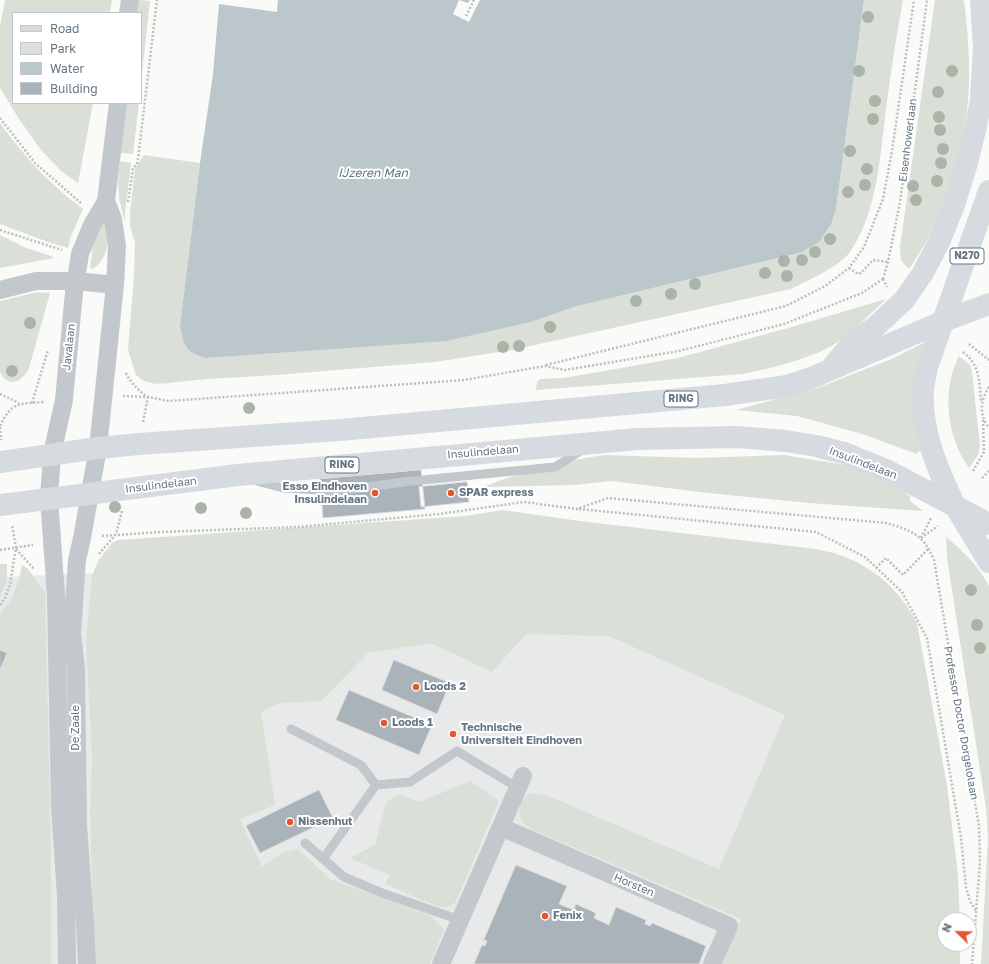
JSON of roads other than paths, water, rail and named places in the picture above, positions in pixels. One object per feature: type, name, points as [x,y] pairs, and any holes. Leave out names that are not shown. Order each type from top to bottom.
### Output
[{"type":"main road","points":[[828,371],[854,341],[874,328],[904,300],[923,273],[940,240],[954,205],[967,164],[981,100],[984,46],[981,0]]},
{"type":"main road","name":"N270","points":[[944,321],[989,191]]},
{"type":"main road","name":"RING","points":[[0,462],[98,448],[168,441],[340,430],[725,395],[787,386],[828,371],[944,321],[989,304]]},
{"type":"main road","points":[[944,321],[927,367],[923,388],[928,437],[939,471],[955,506],[989,562]]},
{"type":"main road","name":"Insulindelaan","points":[[0,505],[238,475],[595,442],[638,439],[736,437],[786,440],[816,446],[861,459],[888,470],[955,506]]},
{"type":"main road","name":"RING","points":[[955,506],[989,524]]},
{"type":"street","points":[[128,12],[130,0]]},
{"type":"street","name":"Javalaan","points":[[49,498],[52,454],[64,400],[80,254],[92,225],[106,201],[118,104]]},
{"type":"street","name":"Javalaan","points":[[90,494],[98,448],[115,285],[117,246],[113,219],[106,201]]},
{"type":"street","points":[[0,290],[36,281],[76,281],[115,285]]},
{"type":"street","name":"De Zaale","points":[[87,964],[78,825],[76,670],[72,633],[77,560],[90,494]]},
{"type":"street","name":"De Zaale","points":[[49,498],[56,596],[60,806],[66,896],[67,964]]},
{"type":"street","points":[[441,964],[520,782]]},
{"type":"street","name":"Horsten","points":[[501,827],[728,926],[712,964]]},
{"type":"lane","points":[[291,729],[361,765],[376,785]]},
{"type":"lane","points":[[323,859],[376,785],[410,782],[458,751],[520,782]]},
{"type":"lane","points":[[305,843],[344,877],[460,920]]},
{"type":"water","name":"IJzeren Man","points":[[278,0],[864,0],[836,209],[831,224],[819,242],[802,252],[577,306],[531,322],[446,341],[206,358],[193,353],[185,344],[180,326],[200,163],[213,74],[219,4],[277,12]]},
{"type":"place","name":"Esso Eindhoven Insulindelaan","points":[[375,493]]},
{"type":"place","name":"SPAR express","points":[[451,493]]},
{"type":"place","name":"Loods 2","points":[[416,687]]},
{"type":"place","name":"Loods 1","points":[[384,723]]},
{"type":"place","name":"Technische Universiteit Eindhoven","points":[[453,734]]},
{"type":"place","name":"Nissenhut","points":[[290,822]]},
{"type":"place","name":"Fenix","points":[[545,916]]}]
